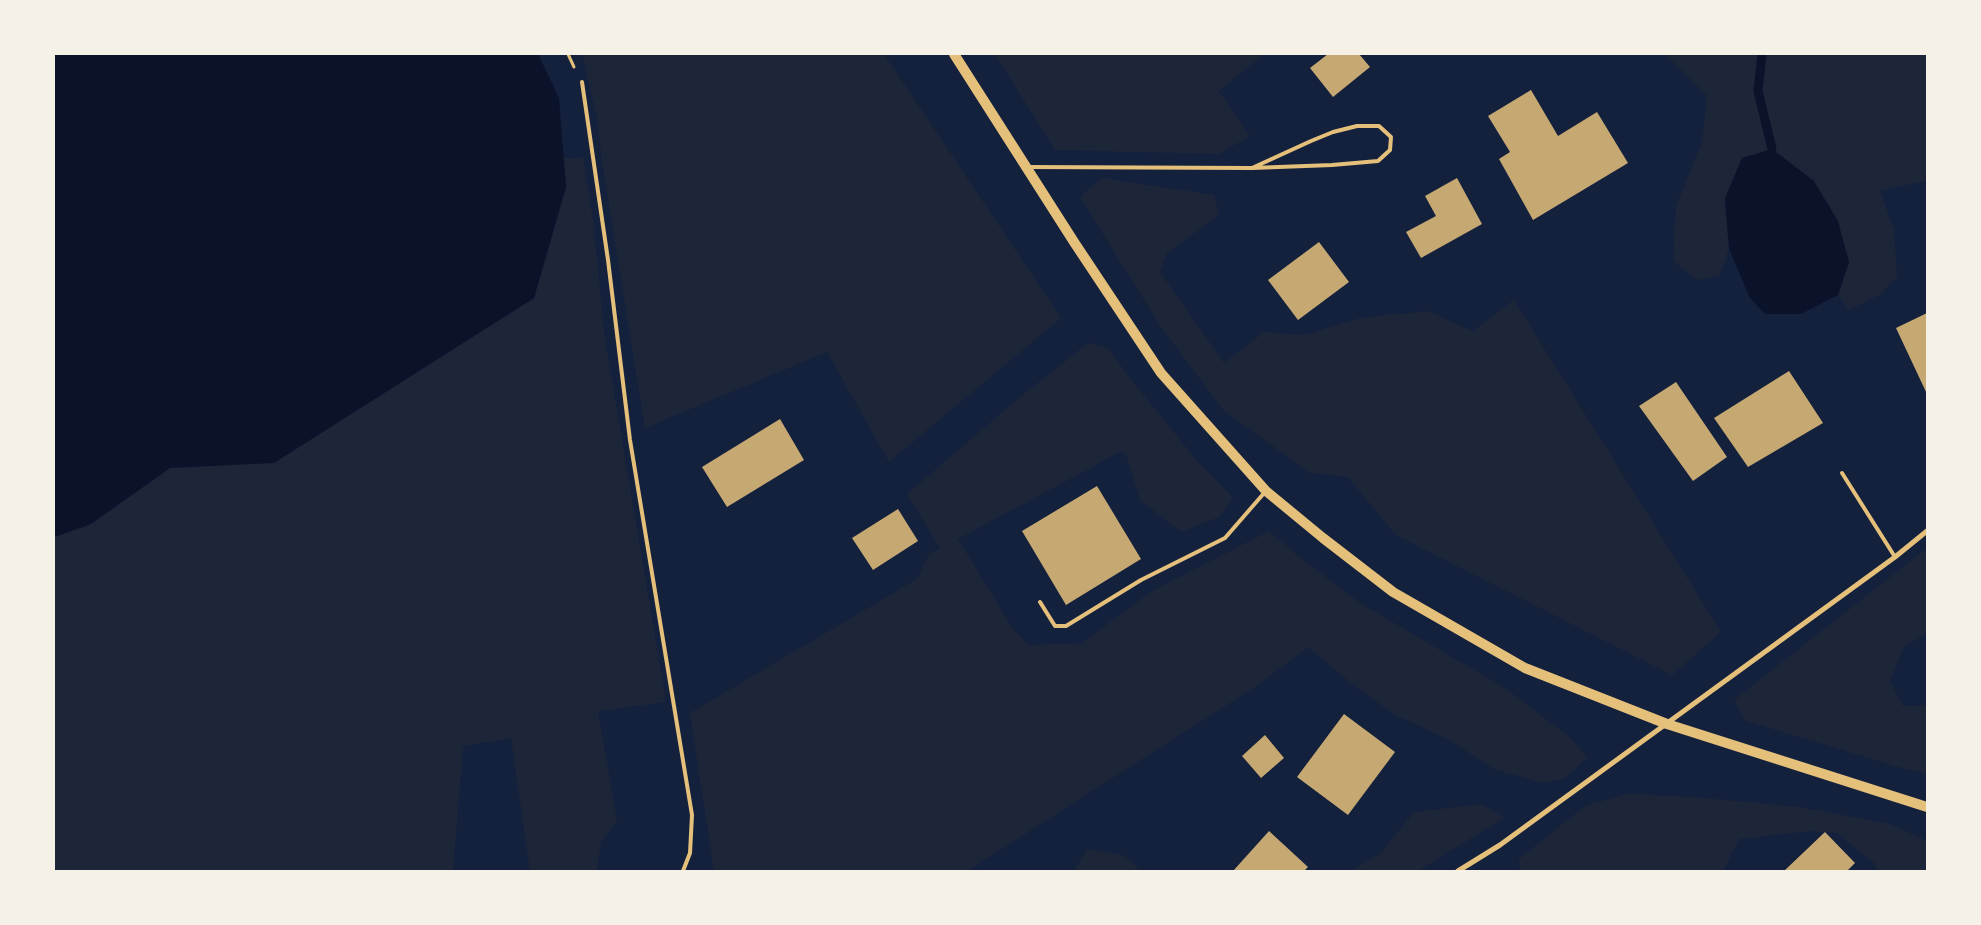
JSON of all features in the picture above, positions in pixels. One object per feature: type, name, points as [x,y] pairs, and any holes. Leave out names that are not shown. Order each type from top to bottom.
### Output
[{"type":"main road","points":[[954,54],[1105,290],[1161,373],[1266,491],[1393,592],[1525,668],[1667,724],[1927,807]]},
{"type":"street","points":[[1458,871],[1500,845],[1667,724],[1896,556],[1927,531]]},
{"type":"lane","points":[[582,82],[608,260],[630,440],[692,815],[690,853],[682,871]]},
{"type":"lane","points":[[1026,167],[1252,168],[1332,166],[1378,160],[1390,150],[1391,137],[1379,126],[1357,126],[1318,138],[1252,168]]},
{"type":"lane","points":[[1842,473],[1896,556]]},
{"type":"lane","points":[[1040,602],[1055,626],[1066,626],[1141,580],[1225,538],[1266,491]]},
{"type":"shaded area","points":[[54,54],[538,54],[559,98],[566,187],[534,298],[274,463],[170,468],[91,524],[57,536],[54,535]]},
{"type":"shaded area","points":[[582,54],[884,54],[1061,318],[889,462],[827,352],[645,428],[601,155],[598,122]]},
{"type":"shaded area","points":[[995,54],[1264,54],[1219,91],[1250,136],[1219,154],[1055,150]]},
{"type":"shaded area","points":[[1665,54],[1927,54],[1927,181],[1880,190],[1894,231],[1897,277],[1881,294],[1849,310],[1838,295],[1849,262],[1725,198],[1729,249],[1719,276],[1697,280],[1673,261],[1676,206],[1702,142],[1707,96]]},
{"type":"shaded area","points":[[1772,149],[1814,181],[1838,221],[1849,262],[1838,295],[1801,314],[1765,314],[1750,298],[1729,249],[1725,198],[1742,158]]},
{"type":"shaded area","points":[[564,158],[583,158],[593,220],[605,339],[666,702],[598,711],[617,821],[601,842],[597,871],[530,871],[511,738],[463,746],[453,871],[54,871],[54,535],[57,536],[91,524],[170,468],[274,462],[534,298],[566,187]]},
{"type":"shaded area","points":[[1101,178],[1214,195],[1219,215],[1167,253],[1160,272],[1224,363],[1264,332],[1304,335],[1360,318],[1428,311],[1473,331],[1514,300],[1721,632],[1672,675],[1396,535],[1348,477],[1310,473],[1224,411],[1161,327],[1080,197]]},
{"type":"shaded area","points":[[1088,343],[1109,349],[1128,376],[1194,457],[1233,498],[1219,517],[1181,532],[1140,500],[1126,455],[1122,451],[958,539],[1011,626],[1029,645],[1082,643],[1152,591],[1269,531],[1360,603],[1505,688],[1572,739],[1587,758],[1564,779],[1543,783],[1494,769],[1448,739],[1395,715],[1347,680],[1308,647],[1255,687],[967,871],[714,871],[690,713],[917,579],[929,554],[940,548],[907,494],[1019,398]]},
{"type":"shaded area","points":[[1927,548],[1927,633],[1904,647],[1890,681],[1903,706],[1927,705],[1927,774],[1746,721],[1734,700]]},
{"type":"shaded area","points":[[1627,794],[1694,797],[1799,807],[1890,824],[1927,841],[1927,871],[1877,871],[1875,864],[1837,833],[1811,831],[1739,839],[1723,871],[1520,871],[1519,859],[1585,806]]},
{"type":"shaded area","points":[[1482,804],[1504,818],[1418,871],[1350,871],[1380,854],[1414,812]]},
{"type":"shaded area","points":[[1087,849],[1123,855],[1141,871],[1074,871]]},
{"type":"building","points":[[1328,54],[1359,54],[1370,67],[1333,97],[1310,68]]},
{"type":"building","points":[[1531,90],[1558,136],[1597,112],[1628,163],[1533,220],[1499,159],[1510,152],[1488,116]]},
{"type":"building","points":[[1457,178],[1482,224],[1421,258],[1406,232],[1436,216],[1425,196]]},
{"type":"building","points":[[1319,242],[1349,282],[1298,320],[1268,280]]},
{"type":"building","points":[[1927,313],[1927,394],[1896,328]]},
{"type":"building","points":[[1789,371],[1823,423],[1748,467],[1714,418]]},
{"type":"building","points":[[1676,382],[1727,457],[1693,481],[1639,406]]},
{"type":"building","points":[[780,419],[804,460],[727,507],[702,467]]},
{"type":"building","points":[[1097,486],[1141,559],[1066,605],[1022,531]]},
{"type":"building","points":[[898,509],[918,541],[873,570],[852,538]]},
{"type":"building","points":[[1344,714],[1395,752],[1348,815],[1297,777]]},
{"type":"building","points":[[1265,735],[1284,758],[1261,778],[1242,756]]},
{"type":"building","points":[[1269,831],[1308,867],[1304,871],[1233,871]]},
{"type":"building","points":[[1825,832],[1855,863],[1847,871],[1784,871]]},
{"type":"waterway","points":[[1762,54],[1758,91],[1772,149]]}]
